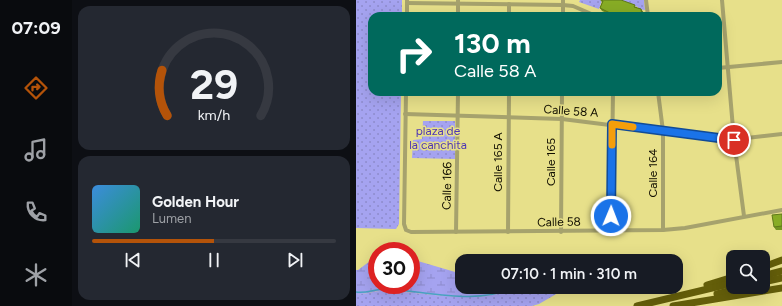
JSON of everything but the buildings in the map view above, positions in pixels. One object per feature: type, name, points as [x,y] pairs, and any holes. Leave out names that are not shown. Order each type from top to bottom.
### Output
[{"type":"highway","points":[[770,264],[782,260]]},
{"type":"highway","points":[[770,274],[782,271]]},
{"type":"highway","points":[[770,281],[782,278]]},
{"type":"highway","points":[[650,303],[726,279]]},
{"type":"highway","points":[[637,306],[726,285]]},
{"type":"highway","points":[[673,306],[782,288]]},
{"type":"highway","points":[[666,306],[726,291]]},
{"type":"street","points":[[646,0],[648,12]]},
{"type":"street","points":[[722,0],[734,140],[744,216]]},
{"type":"street","points":[[407,2],[509,4],[563,2],[587,12]]},
{"type":"street","points":[[509,4],[509,12]]},
{"type":"street","points":[[722,68],[782,62]]},
{"type":"street","points":[[405,114],[406,96]]},
{"type":"street","name":"Calle 166","points":[[456,232],[458,96]]},
{"type":"street","name":"Calle 165 A","points":[[508,232],[509,96]]},
{"type":"street","name":"Calle 165","points":[[561,232],[562,96]]},
{"type":"street","points":[[611,231],[613,96]]},
{"type":"street","name":"Calle 164","points":[[659,96],[663,131],[663,230]]},
{"type":"street","name":"Calle 58 A","points":[[405,114],[562,119],[734,140],[782,134]]},
{"type":"street","name":"Calle 58","points":[[405,114],[404,224],[406,230],[411,232],[663,230],[685,228],[782,210]]},
{"type":"green space","points":[[356,0],[402,0],[402,12],[368,12],[368,96],[401,96],[399,224],[396,229],[356,228]]},
{"type":"green space","points":[[580,0],[602,0],[599,9],[579,2]]},
{"type":"green space","points":[[616,0],[644,0],[645,10],[638,9],[638,7]]},
{"type":"green space","name":"plaza de la canchita","points":[[423,121],[455,121],[455,159],[412,158],[413,140],[422,139]]},
{"type":"green space","points":[[368,262],[368,293],[356,294],[356,270]]},
{"type":"green space","points":[[420,262],[455,272],[455,294],[497,294],[470,297],[420,293]]},
{"type":"green space","points":[[420,293],[470,297],[497,294],[556,294],[539,304],[532,306],[356,306],[356,294]]},
{"type":"waterway","points":[[356,292],[387,289],[468,297],[495,294]]},
{"type":"slow traffic","points":[[612,145],[612,124],[633,127]]},
{"type":"route","points":[[611,216],[612,124],[734,140]]}]
